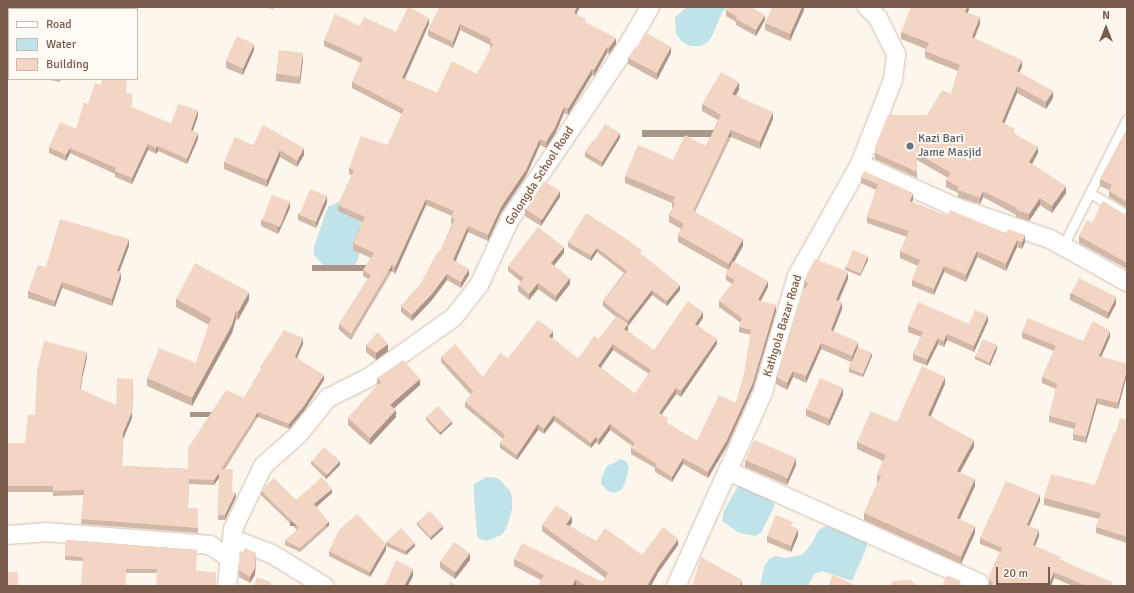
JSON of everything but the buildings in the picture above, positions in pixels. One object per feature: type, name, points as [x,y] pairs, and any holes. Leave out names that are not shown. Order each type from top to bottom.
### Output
[{"type":"street","name":"Golongda School Road","points":[[228,586],[233,529],[263,466],[298,435],[328,398],[368,378],[454,317],[479,286],[510,219],[628,45],[650,7]]},
{"type":"street","name":"Kathgola Bazar Road","points":[[676,586],[763,392],[797,276],[860,164],[894,80],[896,54],[878,18],[867,7]]},
{"type":"street","points":[[860,164],[955,207],[1050,239],[1127,282]]},
{"type":"street","points":[[728,471],[979,583]]},
{"type":"street","points":[[7,534],[46,532],[210,545],[231,559]]},
{"type":"street","points":[[232,539],[272,554],[324,586]]},
{"type":"lane","points":[[1063,246],[1127,119]]},
{"type":"lane","points":[[1090,193],[1127,215]]},
{"type":"water","points":[[687,7],[727,7],[722,13],[708,42],[701,46],[690,46],[681,41],[676,33],[675,17]]},
{"type":"water","points":[[339,202],[361,213],[360,250],[358,260],[353,268],[348,270],[330,268],[323,265],[314,255],[314,247],[328,207]]},
{"type":"water","points":[[621,459],[626,461],[629,467],[625,484],[621,490],[614,493],[608,491],[601,484],[601,479],[607,466]]},
{"type":"water","points":[[486,477],[498,478],[510,491],[512,498],[512,510],[506,529],[501,535],[487,541],[479,539],[477,535],[474,496],[474,484]]},
{"type":"water","points":[[739,484],[773,500],[774,507],[761,533],[755,536],[739,533],[722,521],[724,511]]},
{"type":"water","points":[[828,526],[866,541],[867,547],[852,581],[822,571],[814,574],[808,586],[760,586],[764,567],[769,559],[775,556],[785,558],[802,555],[812,543],[818,531],[823,527]]},
{"type":"place","name":"Kazi Bari Jame Masjid","points":[[910,146]]}]
